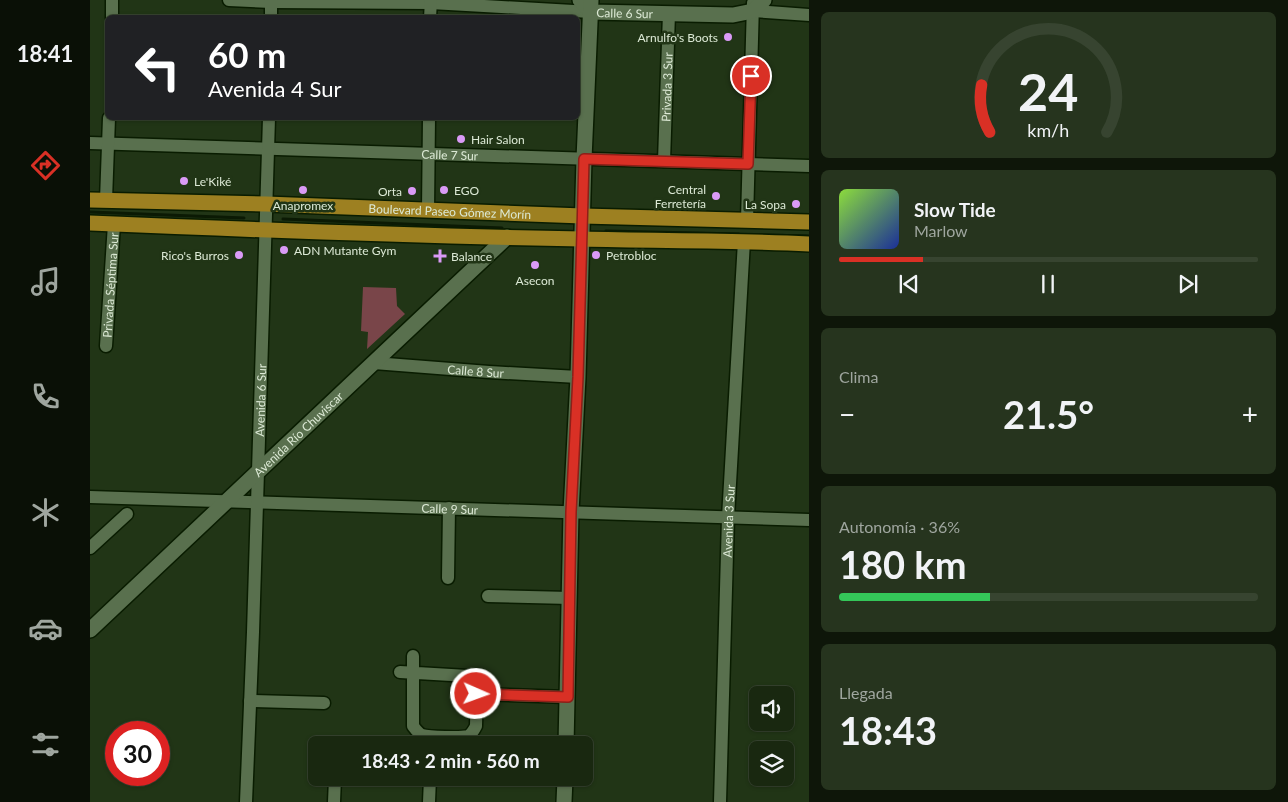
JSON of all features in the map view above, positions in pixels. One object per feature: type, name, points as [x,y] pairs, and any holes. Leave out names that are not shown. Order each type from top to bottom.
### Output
[{"type":"main road","name":"Boulevard Paseo Gómez Morín","points":[[90,200],[809,222]]},
{"type":"main road","points":[[508,237],[520,227],[546,214]]},
{"type":"main road","name":"Boulevard Paseo Gómez Morín","points":[[90,223],[265,230],[809,244]]},
{"type":"street","points":[[112,0],[112,15]]},
{"type":"street","name":"Calle 6 Sur","points":[[229,0],[431,1],[591,6],[669,13],[733,15],[753,5],[809,15]]},
{"type":"street","points":[[566,736],[571,512],[578,377],[584,159],[591,6],[580,0]]},
{"type":"street","points":[[747,220],[753,5],[764,0]]},
{"type":"street","points":[[271,1],[271,15]]},
{"type":"street","points":[[430,15],[431,1]]},
{"type":"street","name":"Privada 3 Sur","points":[[664,161],[669,13]]},
{"type":"street","points":[[106,200],[108,120]]},
{"type":"street","name":"Avenida 6 Sur","points":[[246,802],[269,120]]},
{"type":"street","points":[[428,210],[429,120]]},
{"type":"street","name":"Calle 7 Sur","points":[[90,143],[809,166]]},
{"type":"street","name":"Privada Séptima Sur","points":[[106,346],[114,224]]},
{"type":"street","name":"Avenida Río Chuviscar","points":[[90,630],[508,237]]},
{"type":"street","name":"Avenida 3 Sur","points":[[720,802],[728,518],[744,241]]},
{"type":"street","name":"Calle 8 Sur","points":[[374,363],[578,377]]},
{"type":"street","name":"Calle 9 Sur","points":[[90,497],[809,520]]},
{"type":"street","points":[[448,578],[449,508]]},
{"type":"street","points":[[90,548],[127,514]]},
{"type":"street","points":[[488,596],[570,598]]},
{"type":"street","points":[[414,656],[414,726],[415,730],[424,736]]},
{"type":"street","points":[[400,672],[468,676],[474,678],[477,683],[476,726],[468,736]]},
{"type":"street","points":[[476,694],[568,697]]},
{"type":"street","points":[[250,701],[324,703]]},
{"type":"street","points":[[334,802],[335,786]]},
{"type":"street","points":[[429,802],[430,786]]},
{"type":"street","points":[[564,802],[565,786]]},
{"type":"shaded area","points":[[363,287],[396,288],[397,306],[405,314],[367,349],[368,332],[361,331]]},
{"type":"waterway","points":[[90,212],[244,218]]},
{"type":"waterway","points":[[283,219],[502,228]]},
{"type":"waterway","points":[[606,231],[739,234]]},
{"type":"waterway","points":[[760,235],[809,236]]},
{"type":"place","name":"Arnulfo's Boots","points":[[728,37]]},
{"type":"place","name":"Hair Salon","points":[[461,139]]},
{"type":"place","name":"Le'Kiké","points":[[184,181]]},
{"type":"place","name":"Anapromex","points":[[303,190]]},
{"type":"place","name":"EGO","points":[[444,190]]},
{"type":"place","name":"Orta","points":[[412,191]]},
{"type":"place","name":"Central Ferretería","points":[[716,196]]},
{"type":"place","name":"La Sopa","points":[[796,204]]},
{"type":"place","name":"ADN Mutante Gym","points":[[284,250]]},
{"type":"place","name":"Rico's Burros","points":[[239,255]]},
{"type":"place","name":"Petrobloc","points":[[596,255]]},
{"type":"place","name":"Balance","points":[[440,256]]},
{"type":"place","name":"Asecon","points":[[535,265]]},
{"type":"route","points":[[476,694],[568,697],[571,512],[578,377],[584,159],[748,164],[751,76]]}]
